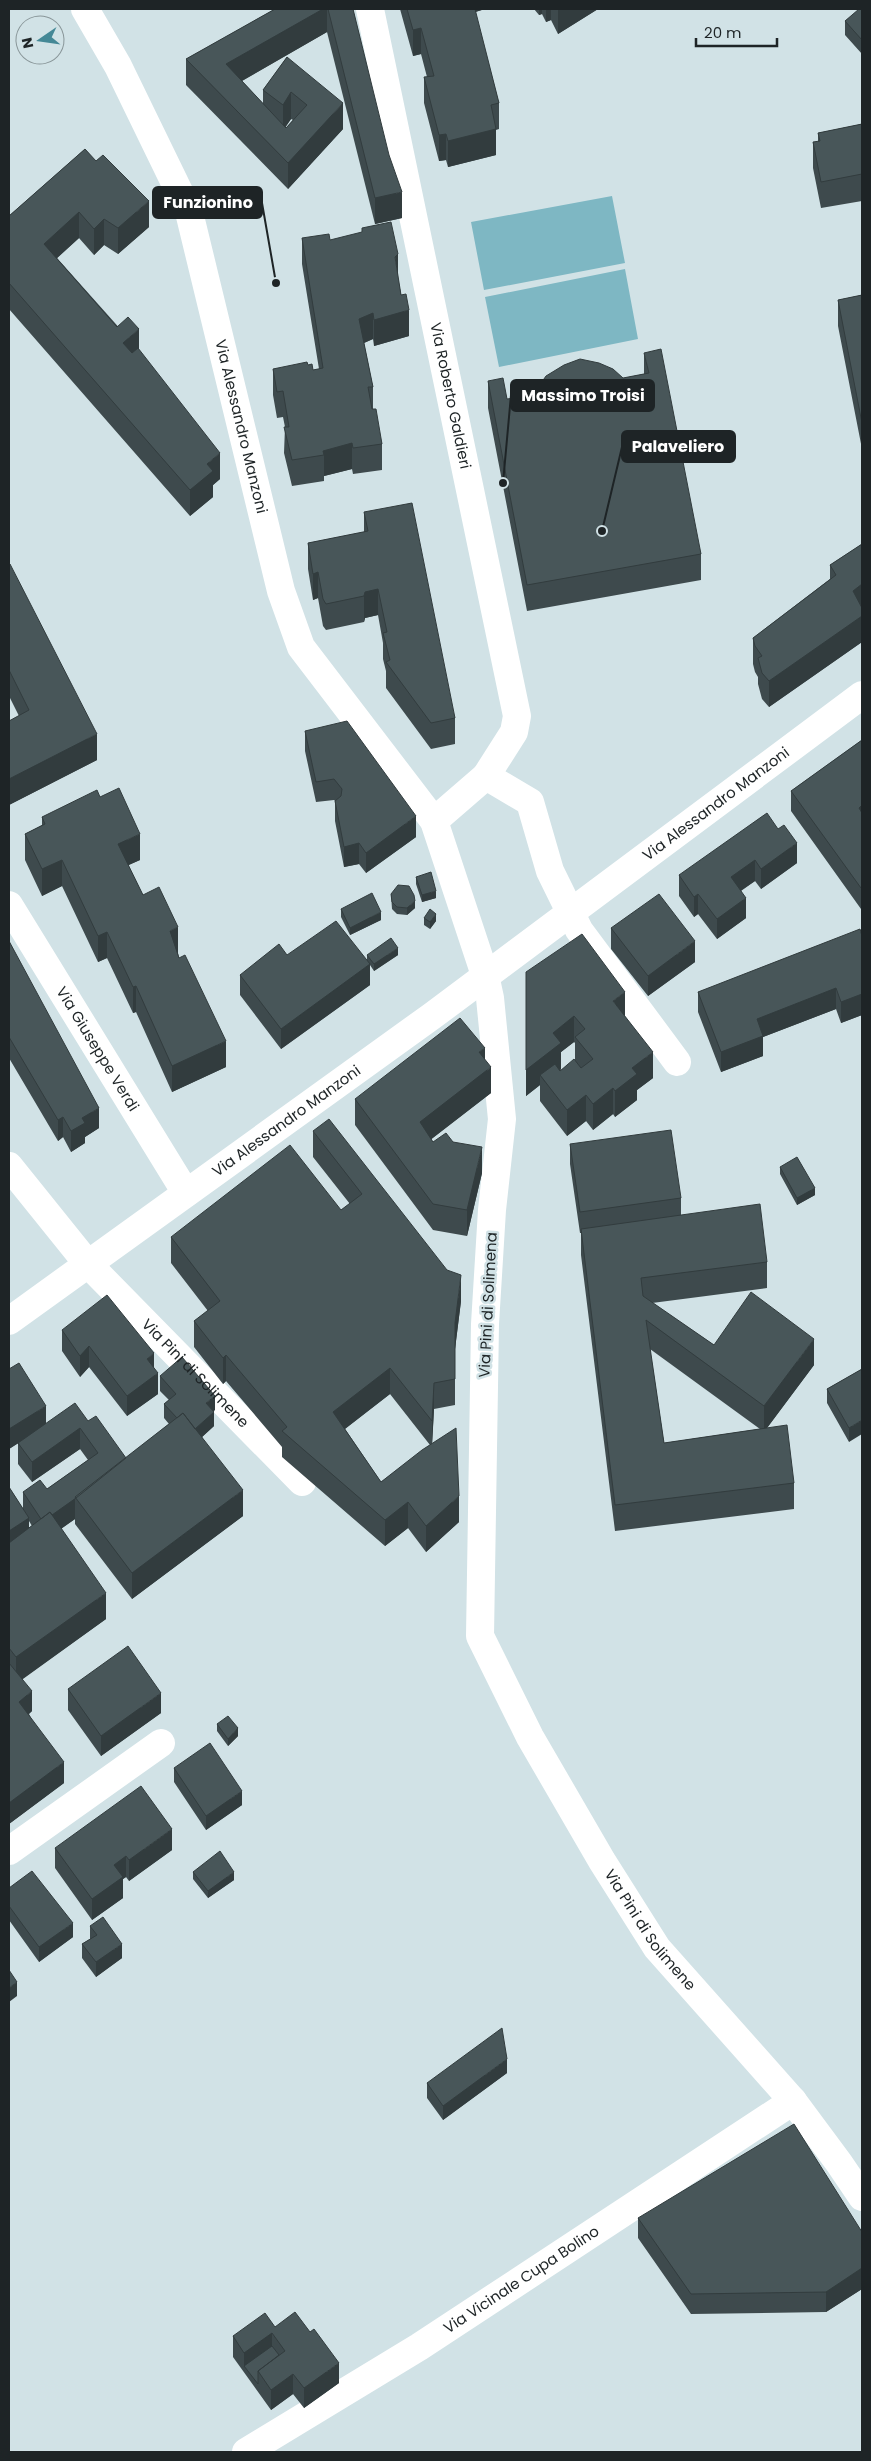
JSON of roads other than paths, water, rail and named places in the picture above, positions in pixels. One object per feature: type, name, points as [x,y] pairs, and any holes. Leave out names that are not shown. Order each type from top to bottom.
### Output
[{"type":"street","name":"Via Alessandro Manzoni","points":[[85,9],[118,66],[190,212],[281,591],[300,647],[434,821],[485,975]]},
{"type":"street","name":"Via Roberto Galdieri","points":[[370,9],[517,716],[514,732],[486,776]]},
{"type":"street","name":"Via Alessandro Manzoni","points":[[9,1321],[485,975],[862,695]]},
{"type":"street","points":[[434,821],[486,776],[530,802],[550,871],[579,930],[677,1062]]},
{"type":"street","name":"Via Giuseppe Verdi","points":[[9,905],[186,1193]]},
{"type":"street","name":"Via Pini di Solimena","points":[[480,1636],[485,1324],[492,1210],[502,1119],[490,998],[485,975]]},
{"type":"street","name":"Via Pini di Solimene","points":[[9,1166],[87,1263],[302,1482]]},
{"type":"street","name":"Via Pini di Solimene","points":[[480,1636],[530,1737],[602,1861],[657,1948],[793,2101],[840,2163],[862,2197]]},
{"type":"street","points":[[9,1851],[161,1743]]},
{"type":"street","name":"Via Vicinale Cupa Bolino","points":[[246,2452],[413,2351],[793,2101]]},
{"type":"place","name":"Funzionino","points":[[276,283]]},
{"type":"place","name":"Massimo Troisi","points":[[503,483]]},
{"type":"place","name":"Palaveliero","points":[[602,531]]}]
